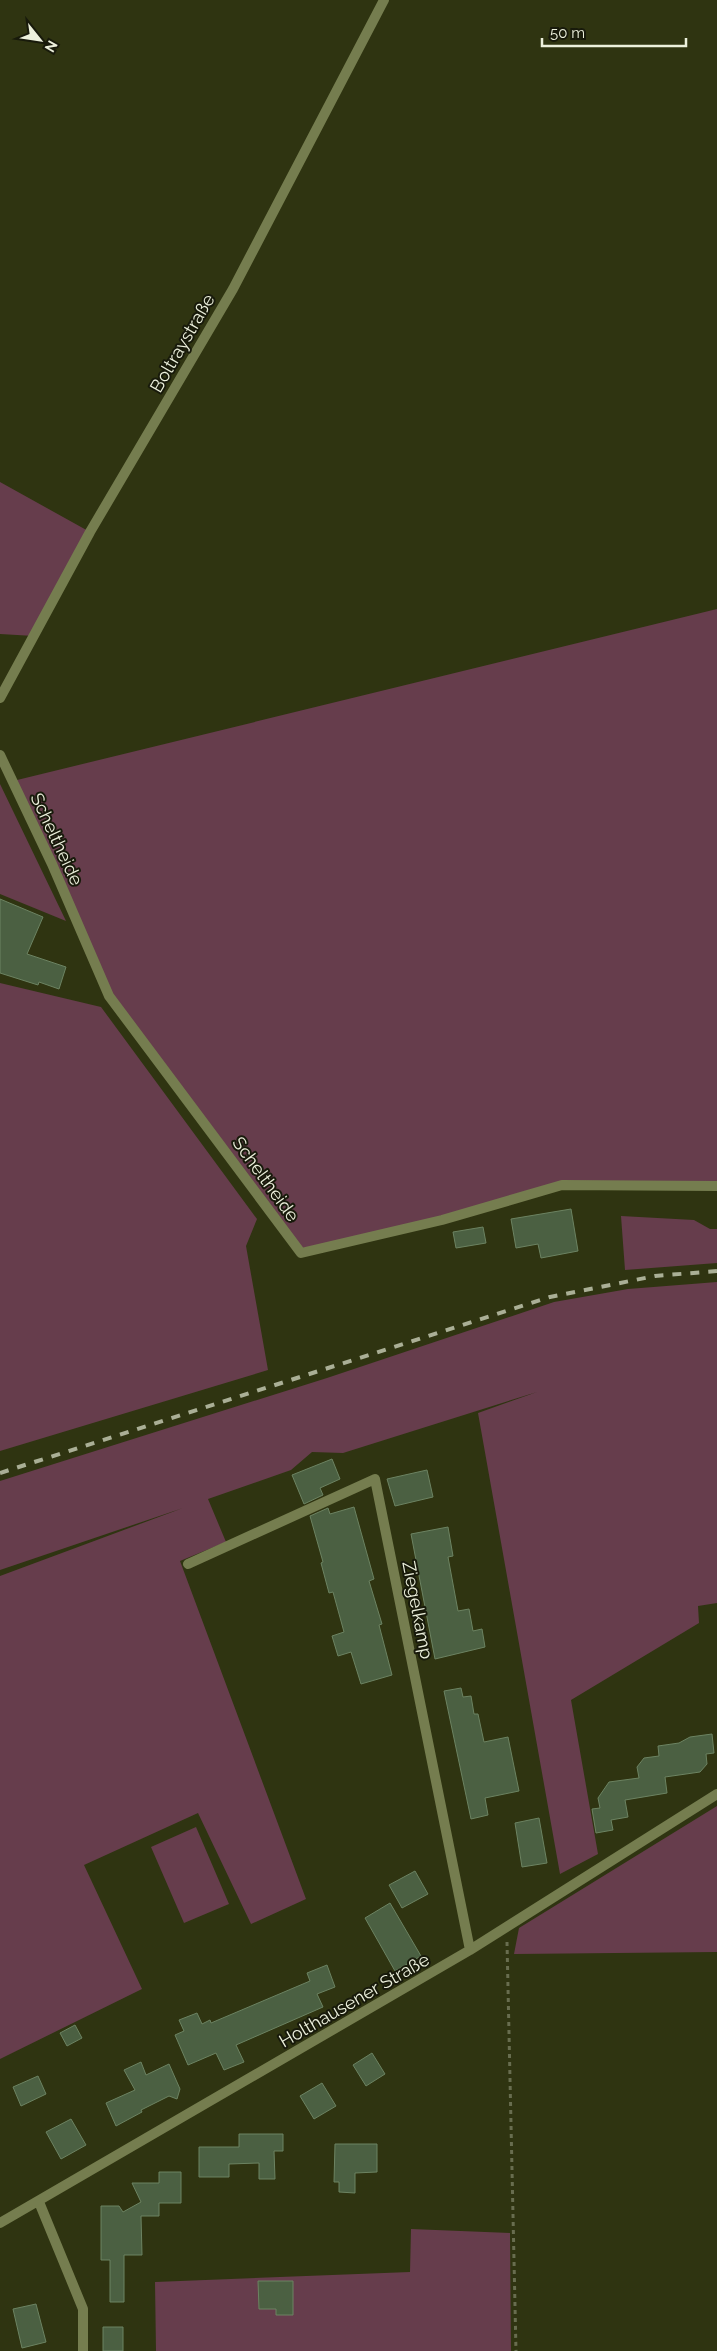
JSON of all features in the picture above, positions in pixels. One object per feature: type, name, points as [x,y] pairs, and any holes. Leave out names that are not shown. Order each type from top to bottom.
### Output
[{"type":"street","name":"Boltraystraße","points":[[0,698],[90,532],[233,289],[384,0]]},
{"type":"street","name":"Scheltheide","points":[[0,755],[52,864],[109,996],[301,1253],[442,1220],[562,1185],[717,1186]]},
{"type":"street","name":"Ziegelkamp","points":[[188,1564],[375,1478],[470,1950]]},
{"type":"street","name":"Holthausener Straße","points":[[0,2223],[40,2202],[470,1950],[717,1794]]},
{"type":"street","points":[[40,2202],[83,2309],[83,2351]]},
{"type":"path","points":[[504,1929],[508,1947],[516,2351]]},
{"type":"shaded area","points":[[0,482],[90,532],[34,636],[0,634]]},
{"type":"shaded area","points":[[717,609],[717,1184],[562,1185],[301,1253],[109,996],[13,781]]},
{"type":"shaded area","points":[[0,784],[66,921],[0,894]]},
{"type":"shaded area","points":[[0,983],[101,1007],[257,1219],[246,1246],[268,1370],[0,1451]]},
{"type":"shaded area","points":[[621,1216],[694,1220],[710,1229],[717,1229],[717,1263],[625,1270]]},
{"type":"shaded area","points":[[717,1282],[717,1603],[698,1606],[699,1623],[571,1700],[598,1854],[560,1874],[478,1413],[537,1392],[343,1453],[312,1452],[291,1470],[208,1499],[226,1542],[180,1561],[306,1899],[251,1924],[198,1813],[84,1865],[142,1989],[0,2059],[0,1576],[183,1508],[0,1570],[0,1481],[327,1378],[554,1302],[628,1289]]},
{"type":"shaded area","points":[[717,1806],[717,1952],[514,1954],[519,1928]]},
{"type":"shaded area","points":[[196,1827],[229,1904],[184,1923],[151,1847]]},
{"type":"shaded area","points":[[411,2229],[510,2233],[511,2351],[156,2351],[155,2282],[410,2272]]},
{"type":"building","points":[[0,899],[43,917],[27,954],[66,967],[59,989],[39,982],[38,985],[0,973]]},
{"type":"building","points":[[571,1209],[578,1251],[541,1258],[538,1244],[516,1248],[511,1219]]},
{"type":"building","points":[[483,1227],[486,1243],[456,1248],[453,1232]]},
{"type":"building","points":[[332,1459],[340,1479],[320,1488],[323,1495],[304,1504],[292,1475]]},
{"type":"building","points":[[427,1470],[433,1497],[395,1506],[387,1479]]},
{"type":"building","points":[[354,1507],[374,1579],[369,1581],[382,1624],[379,1625],[392,1675],[361,1684],[351,1652],[338,1656],[332,1636],[344,1632],[333,1592],[329,1593],[321,1563],[323,1562],[310,1516],[328,1508],[330,1514]]},
{"type":"building","points":[[448,1527],[453,1556],[448,1557],[458,1611],[469,1609],[473,1631],[482,1629],[485,1647],[435,1659],[411,1534]]},
{"type":"building","points":[[461,1688],[463,1697],[471,1696],[474,1714],[478,1714],[484,1742],[508,1737],[519,1791],[485,1798],[488,1815],[471,1819],[444,1691]]},
{"type":"building","points":[[712,1734],[714,1753],[706,1754],[707,1764],[700,1772],[665,1777],[667,1793],[625,1800],[628,1817],[611,1820],[613,1830],[596,1833],[592,1809],[600,1808],[598,1798],[609,1782],[639,1778],[637,1767],[644,1758],[659,1756],[658,1746],[679,1743],[690,1737]]},
{"type":"building","points":[[539,1818],[547,1863],[522,1867],[515,1823]]},
{"type":"building","points":[[415,1871],[428,1894],[402,1908],[389,1885]]},
{"type":"building","points":[[390,1903],[421,1956],[395,1971],[365,1918]]},
{"type":"building","points":[[327,1965],[335,1987],[317,1994],[323,2007],[236,2045],[244,2062],[224,2070],[216,2053],[188,2065],[175,2035],[184,2031],[179,2020],[197,2013],[202,2024],[210,2020],[211,2023],[310,1981],[307,1973]]},
{"type":"building","points":[[75,2025],[82,2038],[67,2046],[60,2033]]},
{"type":"building","points":[[372,2053],[385,2074],[366,2086],[353,2065]]},
{"type":"building","points":[[141,2062],[146,2075],[169,2064],[180,2089],[177,2099],[169,2096],[141,2110],[142,2112],[116,2126],[106,2103],[135,2090],[124,2070]]},
{"type":"building","points":[[38,2076],[46,2094],[21,2106],[13,2087]]},
{"type":"building","points":[[322,2083],[336,2106],[314,2119],[300,2096]]},
{"type":"building","points":[[71,2119],[86,2145],[61,2159],[46,2132]]},
{"type":"building","points":[[239,2134],[283,2134],[283,2151],[274,2151],[275,2179],[259,2179],[259,2163],[229,2164],[229,2177],[199,2177],[199,2147],[239,2147]]},
{"type":"building","points":[[335,2144],[377,2144],[377,2172],[355,2173],[355,2193],[339,2192],[339,2182],[334,2182]]},
{"type":"building","points":[[159,2172],[181,2172],[181,2203],[159,2203],[159,2216],[141,2216],[142,2255],[124,2255],[124,2302],[110,2302],[110,2260],[101,2260],[101,2206],[119,2206],[123,2212],[141,2202],[132,2183],[159,2183]]},
{"type":"building","points":[[258,2281],[293,2281],[293,2315],[276,2315],[276,2309],[259,2309]]},
{"type":"building","points":[[36,2304],[46,2342],[22,2348],[13,2309]]},
{"type":"building","points":[[103,2327],[123,2327],[123,2351],[103,2351]]},
{"type":"railway","points":[[0,1473],[550,1297],[655,1276],[717,1271]]}]
